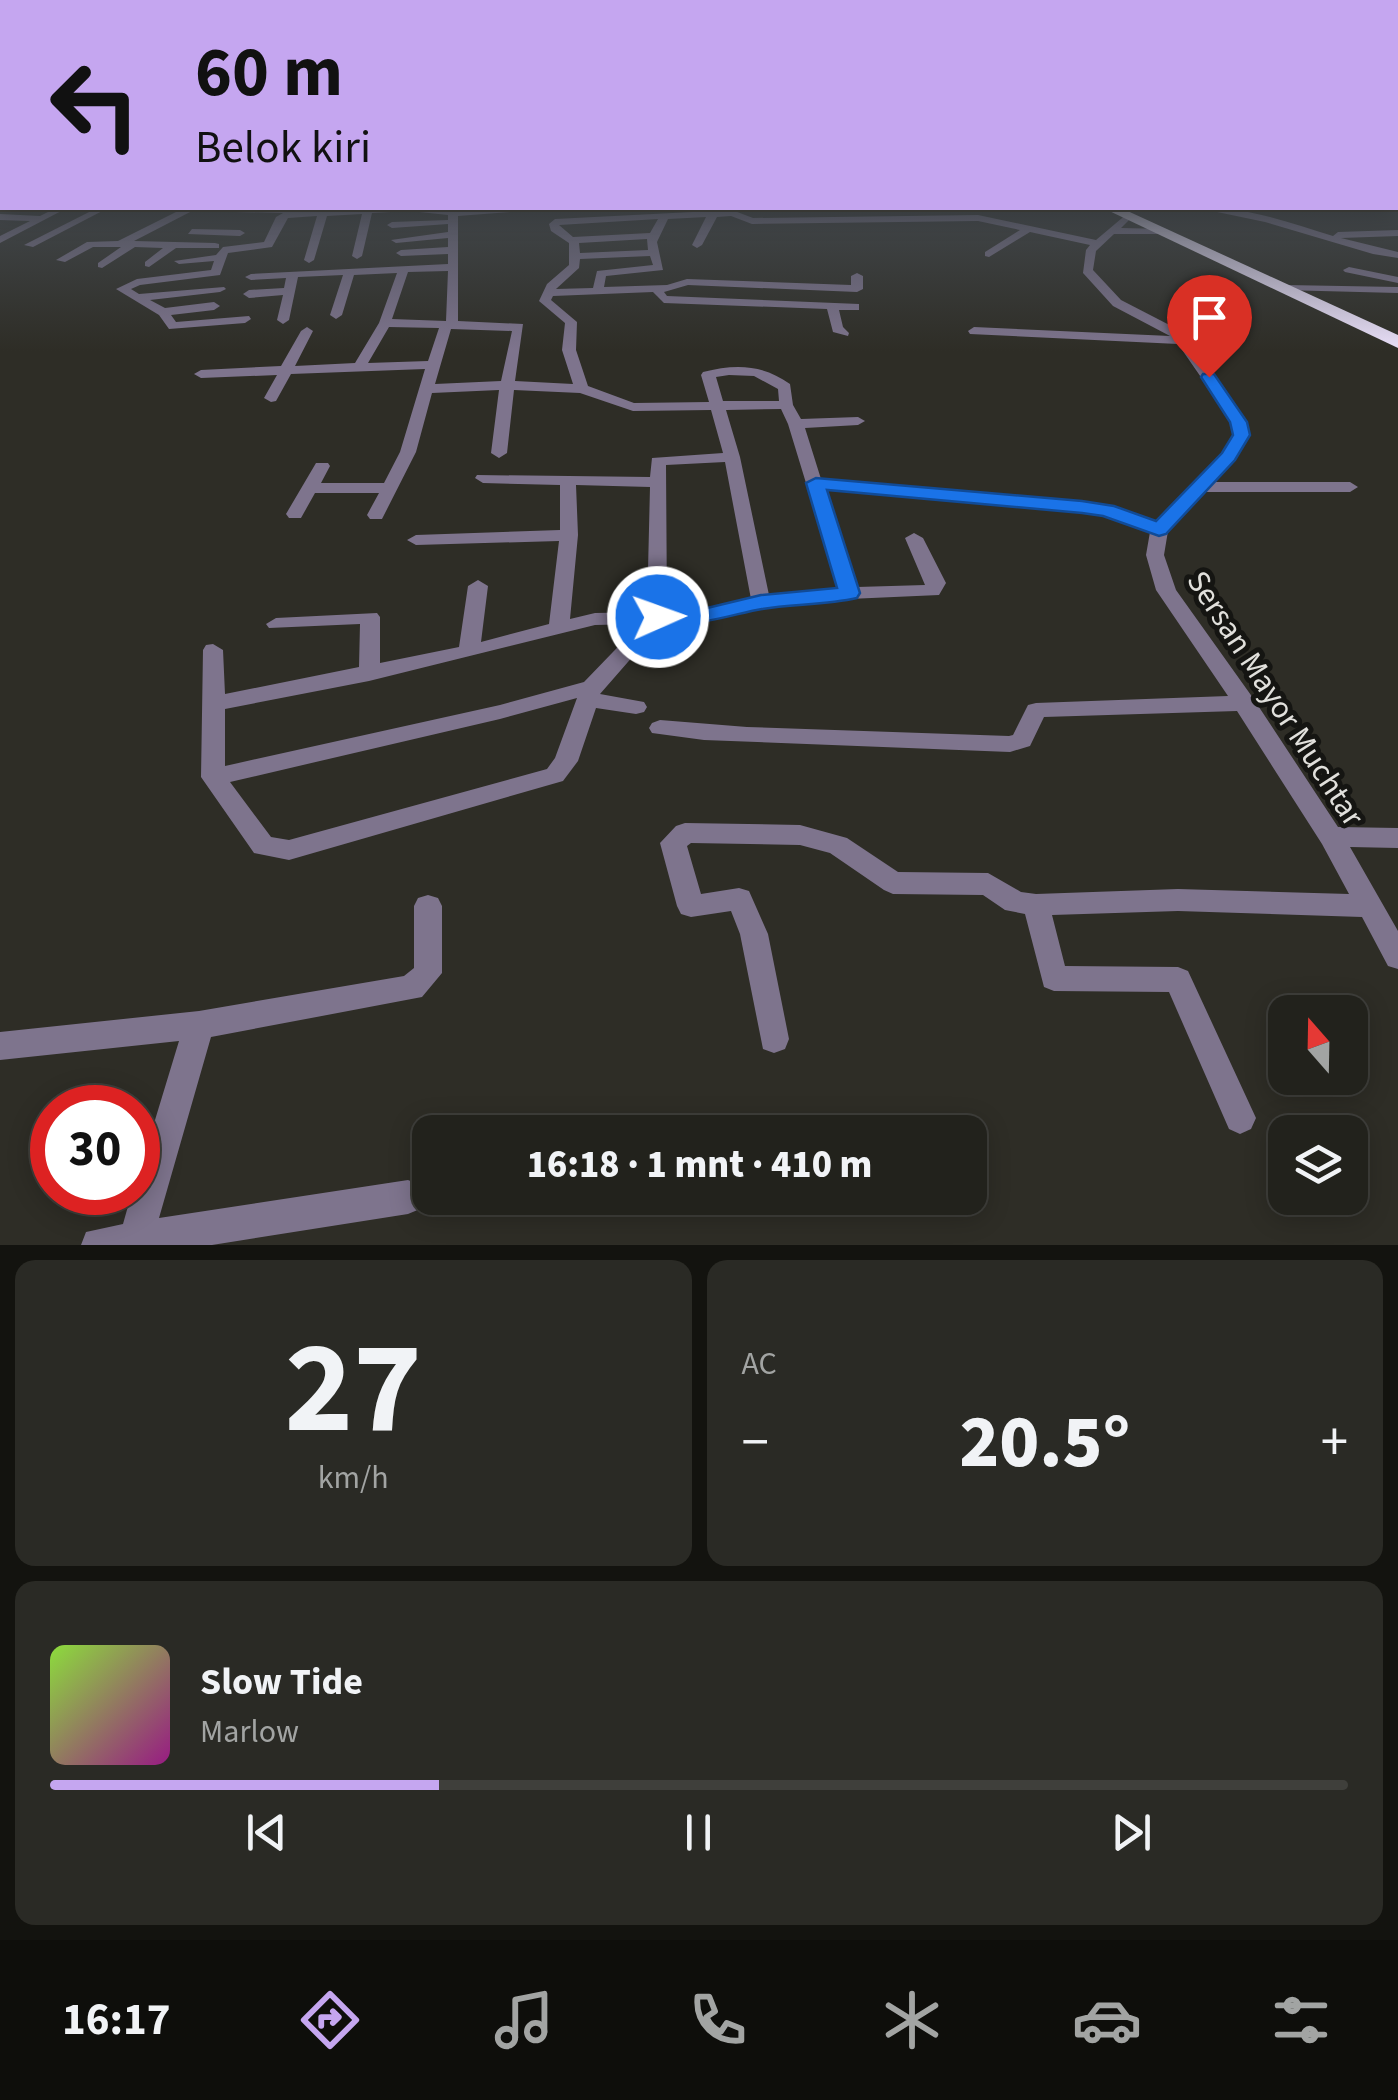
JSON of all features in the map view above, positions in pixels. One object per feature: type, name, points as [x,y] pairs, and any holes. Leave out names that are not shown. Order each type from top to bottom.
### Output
[{"type":"highway","points":[[1172,235],[1398,342]]},
{"type":"street","points":[[29,245],[49,235]]},
{"type":"street","points":[[120,244],[141,235]]},
{"type":"street","points":[[261,262],[273,235]]},
{"type":"street","points":[[309,260],[316,235]]},
{"type":"street","points":[[357,256],[362,235]]},
{"type":"street","points":[[563,235],[571,240],[652,236],[652,253],[659,268],[601,273],[598,291]]},
{"type":"street","points":[[697,245],[702,235]]},
{"type":"street","points":[[989,254],[1018,235]]},
{"type":"street","points":[[1086,235],[1123,235]]},
{"type":"street","points":[[1323,235],[1398,255]]},
{"type":"street","points":[[1326,236],[1341,235]]},
{"type":"street","points":[[396,240],[453,236],[452,323]]},
{"type":"street","points":[[816,483],[1107,510],[1159,530],[1229,456],[1241,435],[1238,422],[1180,340],[1150,330],[1117,303],[1087,270],[1086,260],[1104,237]]},
{"type":"street","points":[[546,294],[576,266],[571,240]]},
{"type":"street","points":[[61,260],[91,244],[174,246],[218,252]]},
{"type":"street","points":[[102,265],[133,244]]},
{"type":"street","points":[[179,261],[227,248],[268,245]]},
{"type":"street","points":[[150,264],[174,246]]},
{"type":"street","points":[[401,254],[454,250]]},
{"type":"street","points":[[218,252],[216,273],[137,282],[122,289],[163,312],[173,326],[245,318]]},
{"type":"street","points":[[576,256],[652,253]]},
{"type":"street","points":[[250,277],[454,267]]},
{"type":"street","points":[[359,368],[385,323],[404,269]]},
{"type":"street","points":[[716,283],[724,269]]},
{"type":"street","points":[[1349,270],[1398,280]]},
{"type":"street","points":[[336,314],[350,271]]},
{"type":"street","points":[[283,320],[293,274]]},
{"type":"street","points":[[546,294],[774,279],[857,288],[857,276]]},
{"type":"street","points":[[656,288],[664,299],[795,310],[855,307]]},
{"type":"street","points":[[1286,288],[1398,290]]},
{"type":"street","points":[[141,297],[220,289]]},
{"type":"street","points":[[249,294],[288,291]]},
{"type":"street","points":[[546,294],[549,306],[571,322],[569,350],[582,389]]},
{"type":"street","points":[[163,312],[214,306]]},
{"type":"street","points":[[832,306],[837,329],[843,333]]},
{"type":"street","points":[[385,323],[519,327],[499,454]]},
{"type":"street","points":[[376,515],[408,452],[432,365],[446,326],[452,323]]},
{"type":"street","points":[[974,331],[1017,336],[1150,330]]},
{"type":"street","points":[[271,398],[307,331]]},
{"type":"street","points":[[201,374],[432,365]]},
{"type":"street","points":[[761,602],[732,457],[708,375],[764,372],[785,386],[786,405],[796,424],[850,593]]},
{"type":"street","points":[[428,389],[507,385],[582,389],[624,406],[786,405]]},
{"type":"street","points":[[796,424],[858,421]]},
{"type":"street","points":[[213,650],[213,776],[263,846],[289,850],[555,775],[566,762],[590,693],[658,617],[660,460],[732,457]]},
{"type":"street","points":[[296,514],[306,488],[322,466]]},
{"type":"street","points":[[483,478],[657,482]]},
{"type":"street","points":[[559,629],[569,535],[568,482]]},
{"type":"street","points":[[1197,488],[1350,487]]},
{"type":"street","points":[[306,488],[388,488]]},
{"type":"street","name":"Sersan Mayor Muchtar","points":[[1159,530],[1155,555],[1166,590],[1245,702],[1332,838],[1366,906],[1398,957]]},
{"type":"street","points":[[416,540],[569,535]]},
{"type":"street","points":[[214,704],[469,652],[604,617],[729,612],[761,602],[850,593],[932,591],[936,583],[914,538]]},
{"type":"street","points":[[469,652],[478,586]]},
{"type":"street","points":[[276,624],[370,618],[369,674]]},
{"type":"street","points":[[213,776],[590,693],[626,705]]},
{"type":"street","points":[[660,728],[725,734],[878,736],[1010,744],[1022,740],[1036,710],[1245,702]]},
{"type":"street","points":[[774,1039],[754,934],[739,899],[691,906],[674,843],[678,837],[707,831],[800,835],[838,846],[892,883],[988,884],[1016,902],[1036,905],[1178,900],[1366,906]]},
{"type":"street","points":[[1332,838],[1398,838]]},
{"type":"street","points":[[1036,905],[1054,978],[1178,980],[1240,1118]]},
{"type":"street","points":[[0,1046],[199,1024],[412,988],[428,972],[428,906]]},
{"type":"street","points":[[134,1242],[199,1024]]},
{"type":"street","points":[[99,1245],[408,1197]]},
{"type":"route","points":[[658,617],[703,616],[761,602],[850,593],[816,483],[1107,510],[1159,530],[1229,456],[1241,435],[1238,422],[1209,377]]}]
